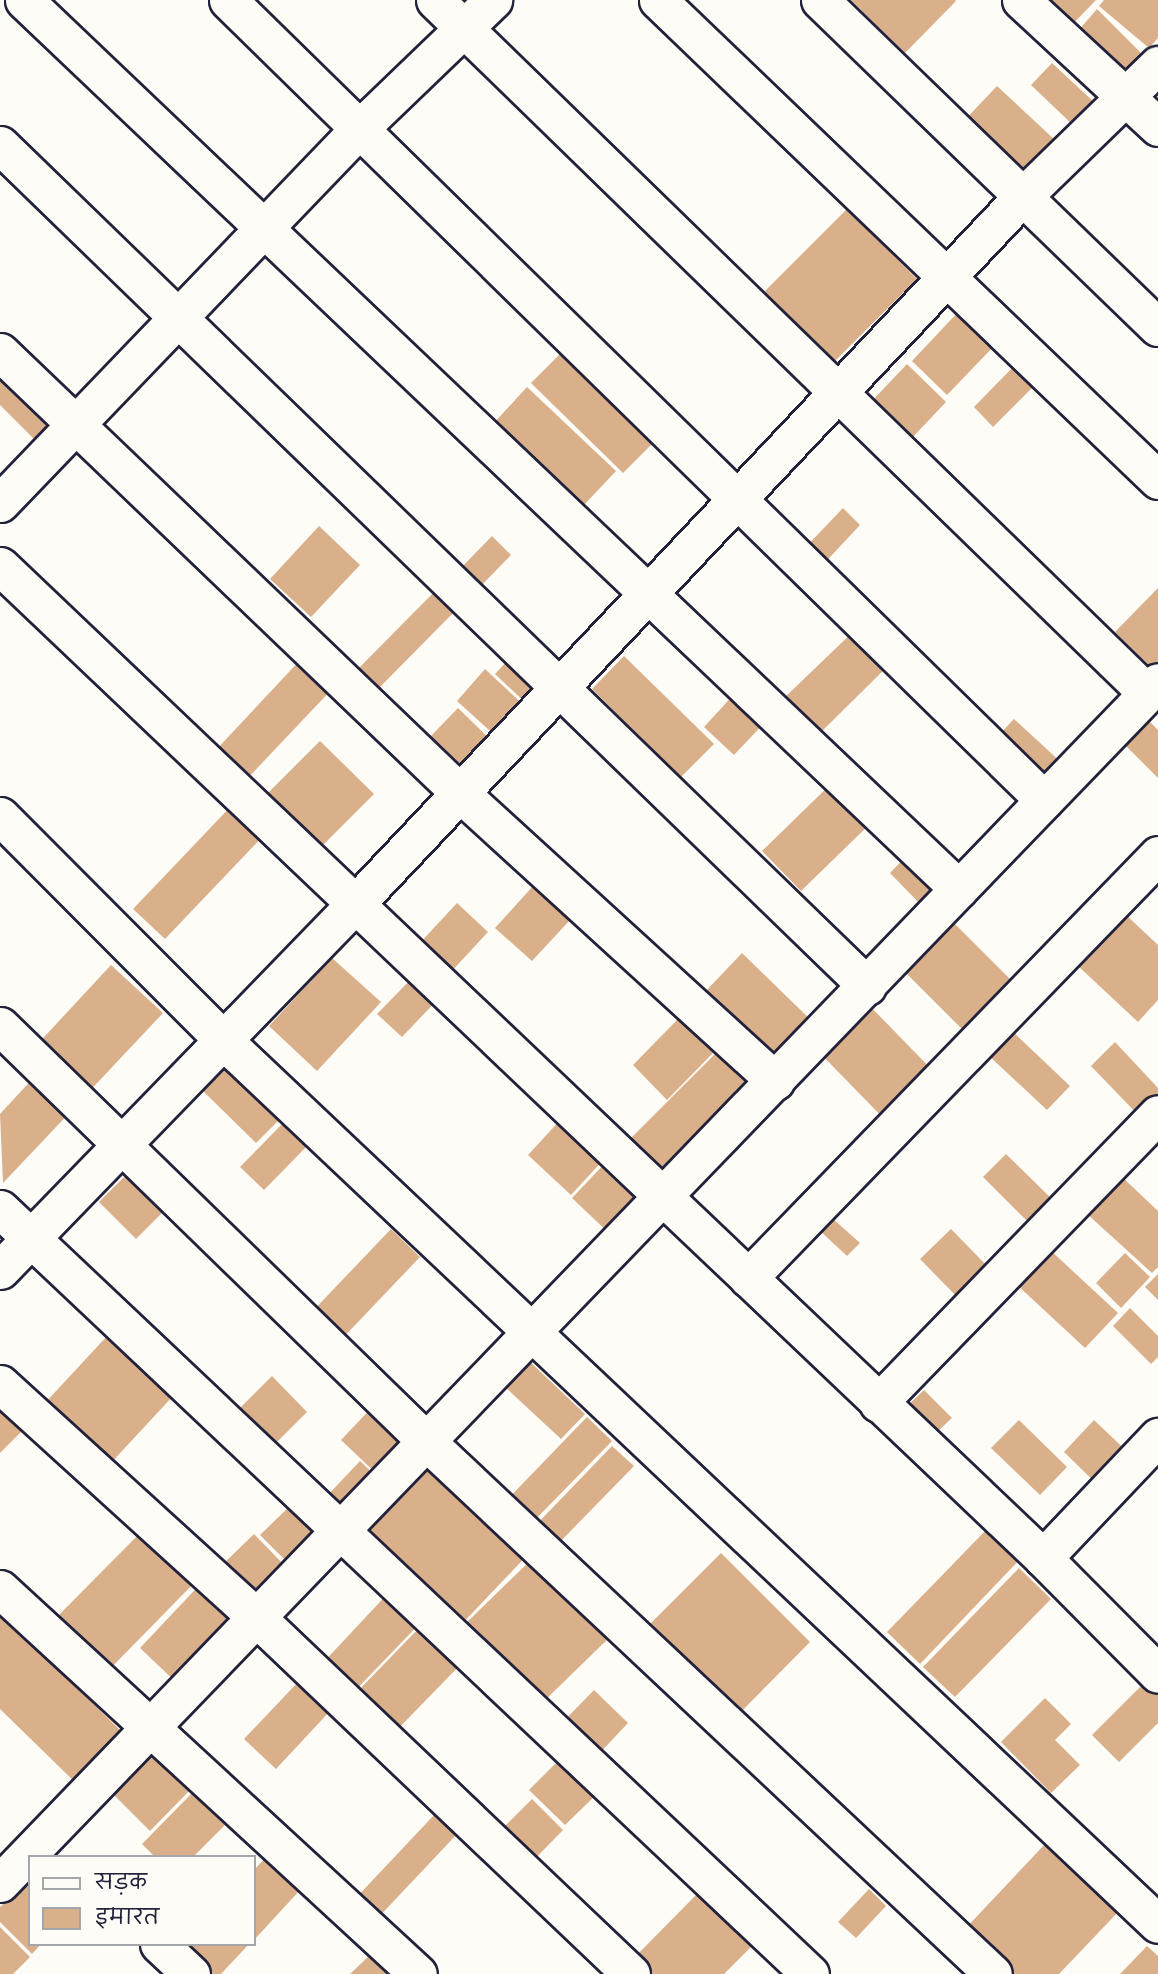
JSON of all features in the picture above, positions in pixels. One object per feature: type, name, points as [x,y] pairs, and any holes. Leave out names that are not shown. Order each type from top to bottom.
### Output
[{"type":"street","points":[[24,0],[959,890]]},
{"type":"street","points":[[228,0],[735,501],[1044,800]]},
{"type":"street","points":[[56,1847],[152,1730],[1153,688],[838,392],[435,0]]},
{"type":"street","points":[[0,503],[359,128],[493,0]]},
{"type":"street","points":[[658,0],[1158,480]]},
{"type":"street","points":[[820,0],[1021,198],[1158,327]]},
{"type":"street","points":[[1021,0],[1158,127]]},
{"type":"street","points":[[0,1270],[120,1142],[224,1041],[356,903],[1021,198],[1158,65]]},
{"type":"street","points":[[0,145],[867,986]]},
{"type":"street","points":[[0,352],[460,793],[775,1081]]},
{"type":"street","points":[[0,566],[1043,1558],[1158,1674]]},
{"type":"street","points":[[0,816],[224,1041],[1158,1924]]},
{"type":"street","points":[[748,1278],[1158,855]]},
{"type":"street","points":[[0,1026],[428,1443],[993,1974]]},
{"type":"street","points":[[878,1403],[1158,1114]]},
{"type":"street","points":[[0,1209],[810,1974]]},
{"type":"street","points":[[0,1384],[258,1619],[631,1974]]},
{"type":"street","points":[[1043,1558],[1158,1437]]},
{"type":"street","points":[[0,1589],[418,1974]]},
{"type":"street","points":[[0,1883],[28,1865]]},
{"type":"street","points":[[161,1946],[191,1974]]},
{"type":"building","points":[[851,0],[955,0],[956,1],[905,53]]},
{"type":"building","points":[[1040,0],[1096,0],[1068,29]]},
{"type":"building","points":[[1104,0],[1158,0],[1158,38],[1149,48],[1099,6]]},
{"type":"building","points":[[1097,9],[1144,56],[1121,79],[1071,39]]},
{"type":"building","points":[[1052,63],[1096,104],[1075,127],[1031,85]]},
{"type":"building","points":[[997,86],[1055,140],[1019,179],[960,125]]},
{"type":"building","points":[[847,209],[917,279],[829,367],[758,298]]},
{"type":"building","points":[[960,310],[996,344],[947,395],[912,361]]},
{"type":"building","points":[[567,347],[659,437],[623,473],[531,383]]},
{"type":"building","points":[[907,364],[946,402],[911,439],[872,401]]},
{"type":"building","points":[[1016,364],[1036,384],[993,427],[974,407]]},
{"type":"building","points":[[0,376],[64,432],[46,451],[0,405]]},
{"type":"building","points":[[527,387],[616,471],[582,507],[492,425]]},
{"type":"building","points":[[843,508],[860,525],[818,570],[800,553]]},
{"type":"building","points":[[319,526],[360,565],[311,617],[270,579]]},
{"type":"building","points":[[492,536],[511,555],[479,588],[460,569]]},
{"type":"building","points":[[447,579],[467,599],[378,689],[358,669]]},
{"type":"building","points":[[1158,588],[1158,669],[1156,672],[1115,632]]},
{"type":"building","points":[[858,627],[892,662],[817,736],[782,700]]},
{"type":"building","points":[[517,650],[552,684],[530,707],[495,674]]},
{"type":"building","points":[[624,656],[714,744],[681,777],[592,689]]},
{"type":"building","points":[[303,657],[334,687],[246,780],[215,751]]},
{"type":"building","points":[[485,669],[528,709],[500,740],[457,701]]},
{"type":"building","points":[[737,691],[767,720],[734,755],[704,727]]},
{"type":"building","points":[[458,708],[495,744],[468,771],[431,736]]},
{"type":"building","points":[[1146,718],[1158,730],[1158,778],[1122,742]]},
{"type":"building","points":[[1014,719],[1064,765],[1047,784],[997,737]]},
{"type":"building","points":[[320,741],[374,794],[320,848],[266,795]]},
{"type":"building","points":[[836,779],[875,819],[801,891],[762,851]]},
{"type":"building","points":[[236,801],[268,831],[165,939],[133,909]]},
{"type":"building","points":[[908,854],[942,887],[923,907],[890,873]]},
{"type":"building","points":[[533,886],[570,920],[532,961],[495,928]]},
{"type":"building","points":[[457,903],[488,932],[449,974],[418,945]]},
{"type":"building","points":[[1125,914],[1158,945],[1158,1000],[1138,1022],[1077,965]]},
{"type":"building","points":[[948,917],[1022,991],[973,1040],[899,966]]},
{"type":"building","points":[[742,953],[816,1025],[778,1064],[704,993]]},
{"type":"building","points":[[332,958],[381,1002],[317,1071],[269,1026]]},
{"type":"building","points":[[111,965],[163,1013],[84,1097],[33,1049]]},
{"type":"building","points":[[418,972],[442,995],[402,1037],[377,1014]]},
{"type":"building","points":[[864,1000],[940,1078],[891,1126],[815,1048]]},
{"type":"building","points":[[679,1018],[714,1052],[667,1100],[633,1065]]},
{"type":"building","points":[[1010,1029],[1070,1086],[1047,1110],[987,1054]]},
{"type":"building","points":[[1115,1042],[1158,1088],[1158,1103],[1141,1118],[1091,1066]]},
{"type":"building","points":[[717,1052],[757,1092],[664,1185],[624,1145]]},
{"type":"building","points":[[227,1065],[281,1118],[256,1143],[202,1090]]},
{"type":"building","points":[[37,1074],[74,1108],[3,1183],[0,1114]]},
{"type":"building","points":[[563,1117],[606,1157],[571,1195],[528,1155]]},
{"type":"building","points":[[286,1120],[310,1143],[264,1190],[240,1167]]},
{"type":"building","points":[[1006,1154],[1062,1209],[1039,1233],[983,1177]]},
{"type":"building","points":[[609,1159],[648,1195],[611,1235],[572,1198]]},
{"type":"building","points":[[137,1164],[174,1201],[136,1239],[99,1202]]},
{"type":"building","points":[[1121,1176],[1158,1211],[1158,1267],[1152,1273],[1086,1213]]},
{"type":"building","points":[[831,1217],[860,1243],[847,1256],[819,1230]]},
{"type":"building","points":[[391,1229],[420,1257],[337,1344],[308,1316]]},
{"type":"building","points":[[951,1229],[995,1274],[964,1304],[920,1259]]},
{"type":"building","points":[[1049,1249],[1118,1313],[1085,1348],[1016,1284]]},
{"type":"building","points":[[1125,1253],[1150,1277],[1121,1308],[1096,1283]]},
{"type":"building","points":[[1158,1274],[1158,1300],[1145,1287]]},
{"type":"building","points":[[1130,1308],[1158,1336],[1158,1357],[1151,1364],[1113,1326]]},
{"type":"building","points":[[109,1334],[174,1395],[109,1465],[44,1404]]},
{"type":"building","points":[[527,1359],[585,1414],[561,1439],[503,1385]]},
{"type":"building","points":[[272,1376],[307,1412],[271,1448],[235,1413]]},
{"type":"building","points":[[924,1390],[952,1418],[927,1441],[900,1413]]},
{"type":"building","points":[[378,1401],[420,1440],[383,1480],[341,1440]]},
{"type":"building","points":[[0,1402],[26,1427],[0,1453]]},
{"type":"building","points":[[587,1417],[612,1441],[529,1526],[504,1503]]},
{"type":"building","points":[[1019,1420],[1067,1467],[1040,1495],[991,1448]]},
{"type":"building","points":[[1094,1420],[1135,1459],[1104,1491],[1064,1452]]},
{"type":"building","points":[[612,1446],[634,1466],[555,1547],[534,1527]]},
{"type":"building","points":[[438,1457],[534,1548],[459,1627],[363,1536]]},
{"type":"building","points":[[360,1461],[378,1478],[344,1513],[326,1497]]},
{"type":"building","points":[[295,1501],[328,1534],[293,1568],[260,1535]]},
{"type":"building","points":[[989,1527],[1021,1558],[920,1664],[887,1632]]},
{"type":"building","points":[[145,1528],[197,1580],[104,1675],[51,1623]]},
{"type":"building","points":[[254,1534],[290,1571],[256,1605],[220,1567]]},
{"type":"building","points":[[721,1553],[810,1642],[730,1723],[641,1633]]},
{"type":"building","points":[[535,1556],[612,1635],[540,1705],[463,1626]]},
{"type":"building","points":[[1019,1568],[1051,1599],[955,1697],[923,1667]]},
{"type":"building","points":[[206,1578],[246,1615],[179,1685],[140,1648]]},
{"type":"building","points":[[393,1588],[425,1618],[349,1697],[319,1667]]},
{"type":"building","points":[[0,1612],[128,1738],[80,1787],[0,1709]]},
{"type":"building","points":[[424,1623],[463,1662],[392,1735],[352,1697]]},
{"type":"building","points":[[299,1681],[331,1710],[276,1769],[244,1739]]},
{"type":"building","points":[[1146,1681],[1158,1693],[1158,1723],[1119,1762],[1092,1735]]},
{"type":"building","points":[[594,1690],[628,1723],[595,1758],[561,1724]]},
{"type":"building","points":[[1045,1698],[1071,1724],[1055,1740],[1080,1765],[1051,1793],[1001,1742]]},
{"type":"building","points":[[153,1748],[193,1787],[150,1831],[110,1791]]},
{"type":"building","points":[[564,1755],[600,1791],[565,1825],[529,1790]]},
{"type":"building","points":[[195,1790],[228,1822],[195,1855],[153,1855],[142,1844]]},
{"type":"building","points":[[532,1799],[563,1830],[526,1868],[494,1837]]},
{"type":"building","points":[[436,1813],[458,1833],[375,1921],[353,1901]]},
{"type":"building","points":[[1047,1842],[1119,1911],[1059,1974],[1010,1974],[964,1930]]},
{"type":"building","points":[[267,1856],[301,1889],[256,1938],[256,1868]]},
{"type":"building","points":[[24,1883],[28,1887],[28,1946],[39,1946],[32,1954],[0,1922],[0,1907]]},
{"type":"building","points":[[869,1889],[886,1906],[856,1938],[838,1922]]},
{"type":"building","points":[[699,1892],[753,1945],[724,1974],[634,1974],[626,1966]]},
{"type":"building","points":[[0,1927],[30,1957],[13,1974],[0,1974]]},
{"type":"building","points":[[185,1946],[247,1946],[221,1974],[202,1974]]},
{"type":"building","points":[[1147,1946],[1158,1956],[1158,1974],[1120,1974]]},
{"type":"building","points":[[369,1956],[387,1974],[350,1974]]}]
